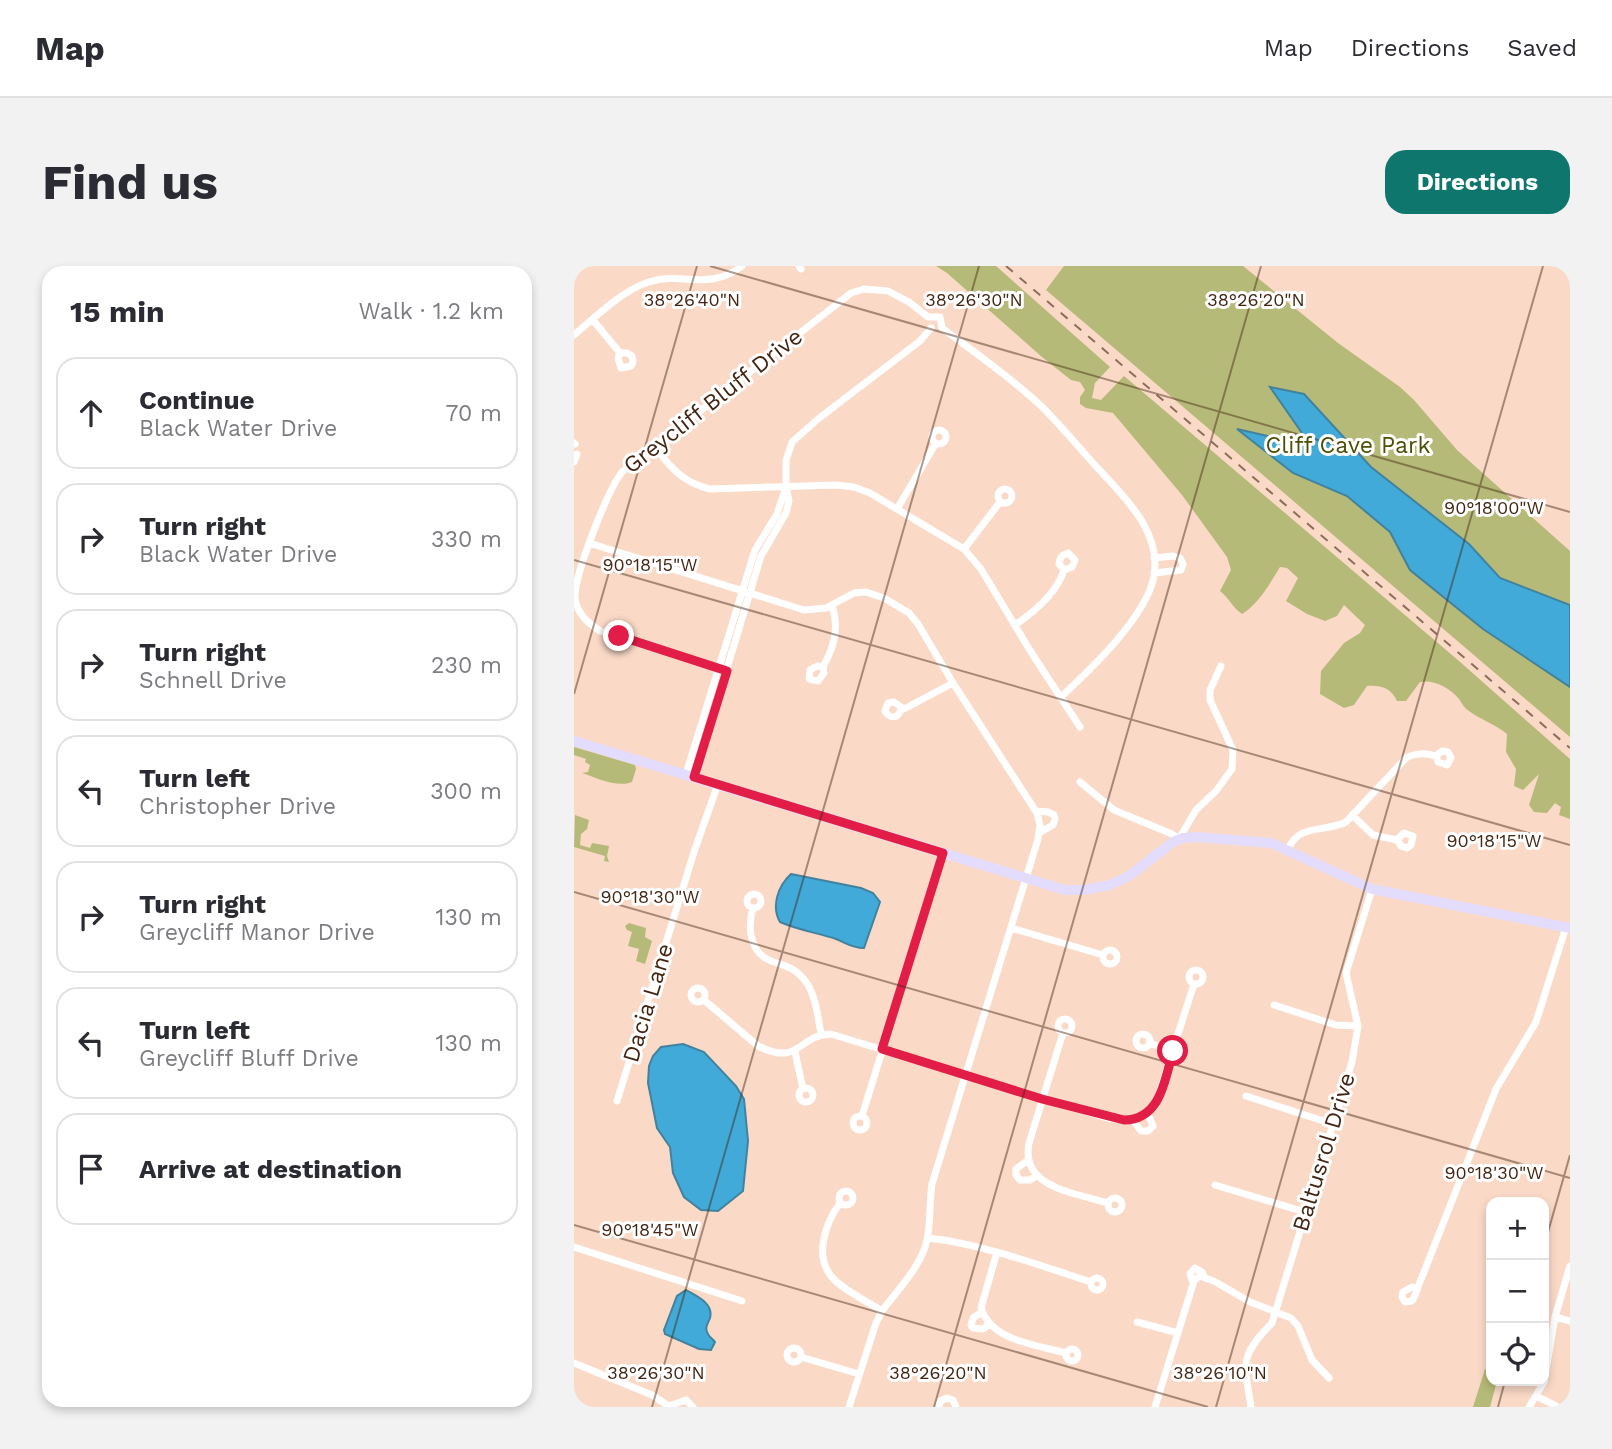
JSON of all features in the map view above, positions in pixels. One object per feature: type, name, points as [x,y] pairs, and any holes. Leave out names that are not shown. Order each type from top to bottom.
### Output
[{"type":"street","points":[[574,335],[647,282],[715,280],[732,274],[742,266]]},
{"type":"street","name":"Greycliff Bluff Drive","points":[[723,669],[600,631],[577,617],[575,582],[589,543],[616,479],[622,472],[851,293],[864,289],[888,291],[909,302],[928,317],[940,317],[942,328],[1045,410],[1142,520],[1152,544],[1154,573],[1140,612],[1061,697]]},
{"type":"street","points":[[928,317],[930,328]]},
{"type":"street","points":[[593,320],[620,353]]},
{"type":"street","points":[[690,775],[747,591],[765,549],[786,513],[789,500],[786,461],[795,438],[919,341],[930,328],[942,328]]},
{"type":"street","points":[[897,509],[936,443]]},
{"type":"street","points":[[654,446],[676,473],[695,486],[710,489],[854,487],[964,549],[981,569],[1080,727]]},
{"type":"street","points":[[964,549],[1000,502]]},
{"type":"street","points":[[589,543],[804,610],[832,606],[854,593],[866,592],[884,598],[909,613],[1039,819],[1039,833],[1026,879],[932,1184],[928,1238],[912,1273],[882,1311],[876,1323],[849,1407]]},
{"type":"street","points":[[1154,558],[1173,556],[1180,558],[1184,564],[1181,570],[1154,573]]},
{"type":"street","points":[[1015,625],[1049,595],[1064,570]]},
{"type":"street","points":[[823,667],[837,626],[832,606]]},
{"type":"street","points":[[574,741],[1073,891],[1102,887],[1129,876],[1179,839],[1196,810],[1216,791],[1233,769],[1233,750],[1210,700],[1210,690],[1221,666]]},
{"type":"street","points":[[902,709],[953,683]]},
{"type":"street","points":[[1288,850],[1294,839],[1306,830],[1336,827],[1352,815],[1407,757],[1417,753],[1436,756]]},
{"type":"street","points":[[1080,782],[1114,810],[1179,839],[1197,837],[1259,841],[1288,850],[1372,889],[1568,928],[1536,1022],[1496,1089],[1455,1197],[1416,1288]]},
{"type":"street","name":"Dacia Lane","points":[[617,1101],[695,849],[718,785]]},
{"type":"street","points":[[1036,811],[1054,814],[1055,820],[1053,825],[1039,833]]},
{"type":"street","points":[[1352,815],[1373,835],[1397,840]]},
{"type":"street","points":[[862,1116],[943,853]]},
{"type":"street","name":"Baltusrol Drive","points":[[1251,1407],[1246,1355],[1253,1343],[1272,1323],[1352,1062],[1358,1026],[1346,973],[1372,889]]},
{"type":"street","points":[[753,908],[750,932],[754,943],[765,958],[790,966],[804,979],[813,998],[821,1034]]},
{"type":"street","points":[[1011,928],[1103,955]]},
{"type":"street","points":[[704,1000],[758,1046],[780,1053],[794,1052],[815,1036],[831,1034],[1107,1118],[1133,1120],[1148,1114],[1155,1106],[1194,984]]},
{"type":"street","points":[[1274,1005],[1336,1025],[1358,1026]]},
{"type":"street","points":[[1063,1033],[1029,1143],[1027,1161],[1042,1182],[1108,1203]]},
{"type":"street","points":[[1149,1043],[1173,1051]]},
{"type":"street","points":[[794,1052],[803,1089]]},
{"type":"street","points":[[1246,1096],[1333,1124]]},
{"type":"street","points":[[1133,1120],[1141,1131],[1148,1131],[1153,1126],[1148,1114]]},
{"type":"street","points":[[1027,1161],[1016,1169],[1016,1175],[1020,1180],[1030,1180],[1036,1176]]},
{"type":"street","points":[[1215,1185],[1305,1212]]},
{"type":"street","points":[[841,1203],[832,1213],[824,1240],[825,1267],[836,1281],[882,1311]]},
{"type":"street","points":[[928,1238],[997,1252],[1091,1282]]},
{"type":"street","points":[[574,1247],[742,1301]]},
{"type":"street","points":[[997,1252],[981,1308],[989,1324],[1001,1333],[1066,1353]]},
{"type":"street","points":[[1529,1407],[1546,1375],[1555,1317],[1570,1266]]},
{"type":"street","points":[[1155,1407],[1195,1280],[1205,1278],[1214,1280],[1250,1302],[1291,1318],[1298,1326],[1306,1351],[1329,1378]]},
{"type":"street","points":[[982,1312],[973,1318],[973,1328],[983,1329],[989,1324]]},
{"type":"street","points":[[1555,1317],[1570,1321]]},
{"type":"street","points":[[1137,1322],[1178,1333]]},
{"type":"street","points":[[801,1357],[859,1374]]},
{"type":"street","points":[[574,1363],[652,1395],[669,1407],[686,1400],[694,1407]]},
{"type":"street","points":[[1536,1396],[1558,1407]]},
{"type":"street","points":[[939,1407],[940,1401],[947,1398],[953,1401],[956,1407]]},
{"type":"green space","points":[[936,266],[996,266],[1110,367],[1095,383],[1092,398],[1101,400],[1124,376],[1459,661],[1570,759],[1570,819],[1559,815],[1561,807],[1555,803],[1547,813],[1534,812],[1529,805],[1539,774],[1523,790],[1514,786],[1516,769],[1506,752],[1507,734],[1467,710],[1455,695],[1441,685],[1420,682],[1406,701],[1397,701],[1385,688],[1367,686],[1354,705],[1344,708],[1320,694],[1321,671],[1344,643],[1360,633],[1365,625],[1344,605],[1337,616],[1325,621],[1286,601],[1298,578],[1287,568],[1280,567],[1264,593],[1242,614],[1220,591],[1231,570],[1227,557],[1182,495],[1113,413],[1086,408],[1080,404],[1080,397],[1085,390],[1080,382],[1071,380],[1042,357]]},
{"type":"green space","name":"Cliff Cave Park","points":[[1064,266],[1243,266],[1414,400],[1457,450],[1570,551],[1570,737],[1046,290]]},
{"type":"green space","points":[[574,747],[635,765],[632,782],[614,783],[582,773],[588,772],[590,765],[585,762],[586,759],[574,755]]},
{"type":"green space","points":[[575,815],[589,820],[587,829],[581,834],[580,845],[590,848],[592,843],[609,846],[609,862],[604,861],[605,856],[574,847]]},
{"type":"green space","points":[[629,923],[646,928],[645,937],[652,941],[645,964],[636,961],[639,949],[628,946],[632,932],[625,926]]},
{"type":"green space","points":[[1486,1369],[1486,1386],[1496,1386],[1490,1407],[1473,1407]]},
{"type":"water","points":[[1270,387],[1304,394],[1371,467],[1469,544],[1500,578],[1570,605],[1570,687],[1483,629],[1410,570],[1390,532],[1347,496],[1293,473],[1237,429],[1311,446]]},
{"type":"water","points":[[791,874],[861,888],[873,893],[880,902],[864,948],[780,922],[776,909],[777,897]]},
{"type":"water","points":[[683,1044],[704,1052],[736,1086],[744,1099],[748,1141],[743,1191],[718,1211],[701,1210],[684,1197],[673,1173],[670,1147],[657,1128],[648,1083],[649,1066],[661,1047]]},
{"type":"water","points":[[686,1290],[709,1308],[711,1313],[706,1329],[715,1342],[711,1350],[699,1349],[665,1334],[664,1330],[677,1296]]},
{"type":"railway","points":[[1006,266],[1570,748]]},
{"type":"route","points":[[619,636],[727,671],[694,777],[943,853],[882,1049],[1042,1099],[1107,1118],[1124,1120],[1135,1120],[1146,1115],[1155,1106],[1173,1051]]}]
